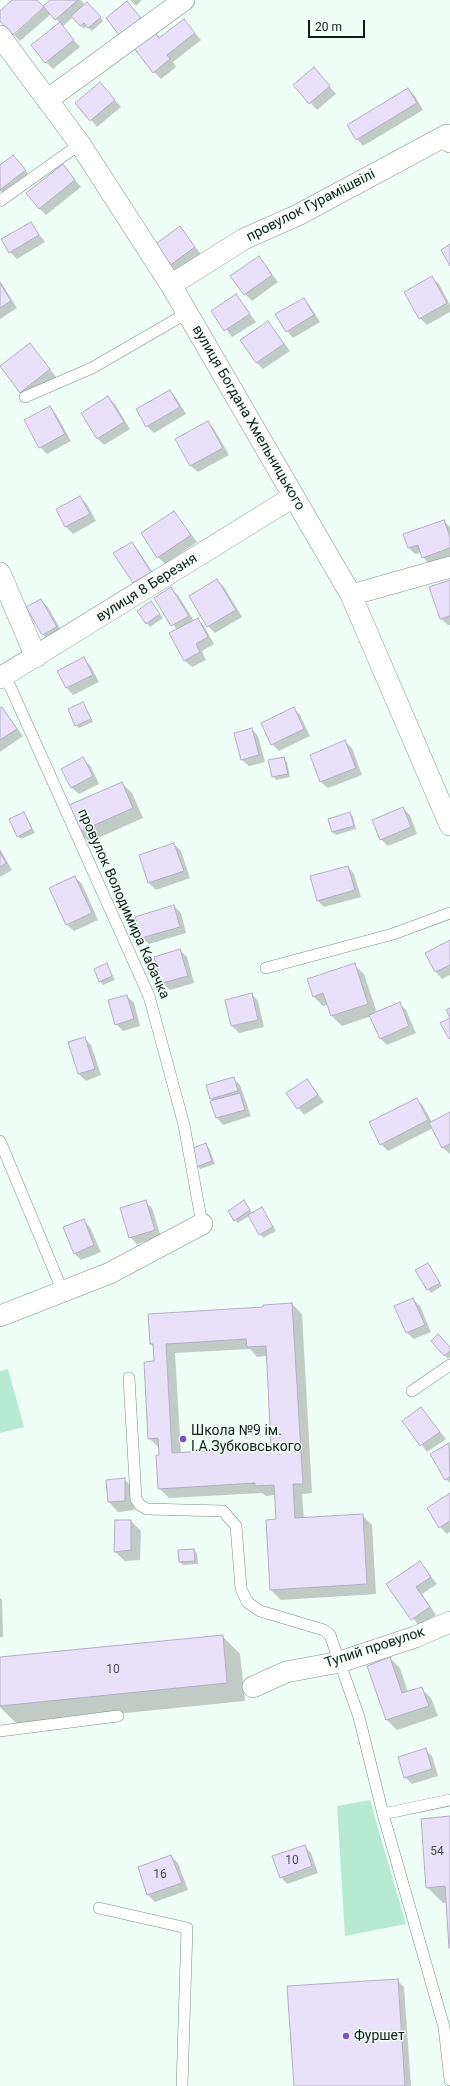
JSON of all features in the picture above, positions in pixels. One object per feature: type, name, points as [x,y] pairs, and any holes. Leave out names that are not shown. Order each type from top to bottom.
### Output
[{"type":"street","points":[[47,100],[184,0]]},
{"type":"street","name":"вулиця Богдана Хмельницького","points":[[0,36],[80,144],[171,285],[351,595],[450,825]]},
{"type":"street","name":"провулок Гурамішвілі","points":[[171,285],[244,239],[298,215],[447,135],[450,142]]},
{"type":"street","name":"вулиця 8 Березня","points":[[3,676],[293,496]]},
{"type":"street","points":[[351,595],[450,567]]},
{"type":"street","points":[[0,573],[36,656]]},
{"type":"street","points":[[0,1316],[110,1273],[202,1224]]},
{"type":"street","name":"Тупий провулок","points":[[253,1686],[286,1672],[340,1662],[415,1637],[450,1622]]},
{"type":"lane","points":[[0,201],[80,144]]},
{"type":"lane","points":[[25,396],[92,368],[188,313]]},
{"type":"lane","name":"провулок Володимира Кабачка","points":[[3,676],[149,996],[184,1125],[202,1224]]},
{"type":"lane","points":[[266,968],[393,934],[450,912]]},
{"type":"lane","points":[[0,1141],[63,1292]]},
{"type":"lane","points":[[412,1391],[450,1365]]},
{"type":"lane","points":[[129,1378],[136,1499],[140,1505],[147,1509],[222,1511],[236,1526],[241,1588],[247,1602],[260,1611],[324,1630],[330,1635],[359,1717],[383,1814],[444,2027],[450,2080]]},
{"type":"lane","points":[[0,1731],[118,1716]]},
{"type":"lane","points":[[383,1814],[450,1800]]},
{"type":"lane","points":[[98,1908],[187,1928],[182,2086]]},
{"type":"green space","points":[[8,1369],[24,1427],[0,1433],[0,1371]]},
{"type":"green space","points":[[370,1800],[406,1924],[345,1936],[337,1806]]},
{"type":"building","points":[[12,0],[37,0],[44,7],[13,35],[0,21],[0,11]]},
{"type":"building","points":[[50,0],[78,0],[55,20],[43,6]]},
{"type":"building","points":[[127,1],[141,18],[119,35],[106,18]]},
{"type":"building","points":[[87,2],[101,17],[88,28],[84,23],[80,26],[71,16]]},
{"type":"building","points":[[184,19],[195,33],[167,55],[170,59],[153,73],[134,48],[155,32],[159,38]]},
{"type":"building","points":[[60,22],[74,40],[45,63],[31,45]]},
{"type":"building","points":[[314,67],[330,86],[309,104],[293,85]]},
{"type":"building","points":[[100,82],[115,100],[90,121],[75,103]]},
{"type":"building","points":[[408,88],[417,103],[356,140],[347,125]]},
{"type":"building","points":[[13,155],[26,170],[0,190],[0,165]]},
{"type":"building","points":[[63,164],[75,180],[39,209],[26,193]]},
{"type":"building","points":[[31,222],[39,235],[9,253],[1,239]]},
{"type":"building","points":[[180,226],[195,247],[165,269],[150,248]]},
{"type":"building","points":[[450,244],[450,266],[441,250]]},
{"type":"building","points":[[259,256],[272,275],[244,295],[230,276]]},
{"type":"building","points":[[432,276],[447,303],[419,319],[404,292]]},
{"type":"building","points":[[0,283],[11,301],[0,308]]},
{"type":"building","points":[[236,294],[250,314],[224,331],[211,311]]},
{"type":"building","points":[[304,298],[314,315],[286,332],[275,314]]},
{"type":"building","points":[[268,321],[284,344],[256,363],[240,340]]},
{"type":"building","points":[[30,343],[50,369],[20,393],[0,366]]},
{"type":"building","points":[[170,390],[180,407],[146,427],[136,409]]},
{"type":"building","points":[[108,396],[124,422],[97,439],[81,413]]},
{"type":"building","points":[[50,406],[65,434],[39,448],[24,420]]},
{"type":"building","points":[[208,421],[223,448],[190,466],[175,439]]},
{"type":"building","points":[[80,496],[90,514],[65,527],[56,509]]},
{"type":"building","points":[[174,511],[191,535],[157,558],[141,533]]},
{"type":"building","points":[[444,520],[450,537],[450,548],[422,558],[418,545],[408,548],[403,534]]},
{"type":"building","points":[[132,542],[151,572],[133,583],[113,553]]},
{"type":"building","points":[[217,579],[236,610],[207,627],[189,596]]},
{"type":"building","points":[[450,580],[450,616],[440,619],[429,587]]},
{"type":"building","points":[[171,587],[189,616],[171,626],[154,598]]},
{"type":"building","points":[[41,599],[57,627],[42,635],[26,607]]},
{"type":"building","points":[[151,601],[160,614],[146,624],[137,611]]},
{"type":"building","points":[[198,618],[208,637],[196,644],[200,652],[184,661],[169,633]]},
{"type":"building","points":[[84,657],[93,675],[66,688],[57,671]]},
{"type":"building","points":[[83,702],[91,719],[75,726],[68,709]]},
{"type":"building","points":[[2,707],[17,729],[0,740],[0,708]]},
{"type":"building","points":[[294,707],[304,729],[271,745],[261,723]]},
{"type":"building","points":[[252,728],[259,755],[241,760],[234,733]]},
{"type":"building","points":[[345,740],[356,768],[320,782],[310,755]]},
{"type":"building","points":[[83,757],[93,776],[71,788],[61,769]]},
{"type":"building","points":[[284,757],[288,774],[272,777],[268,760]]},
{"type":"building","points":[[122,782],[133,808],[79,832],[67,806]]},
{"type":"building","points":[[403,807],[411,827],[380,840],[372,820]]},
{"type":"building","points":[[24,812],[32,829],[17,837],[9,819]]},
{"type":"building","points":[[350,812],[354,826],[332,832],[328,819]]},
{"type":"building","points":[[174,843],[184,871],[148,883],[139,855]]},
{"type":"building","points":[[0,852],[6,863],[0,867]]},
{"type":"building","points":[[348,866],[355,890],[317,901],[310,876]]},
{"type":"building","points":[[75,876],[92,913],[66,925],[49,888]]},
{"type":"building","points":[[174,905],[180,927],[141,938],[135,917]]},
{"type":"building","points":[[450,940],[450,965],[435,972],[425,953]]},
{"type":"building","points":[[180,949],[188,976],[162,983],[154,957]]},
{"type":"building","points":[[107,963],[112,976],[99,982],[94,969]]},
{"type":"building","points":[[355,963],[368,1004],[331,1016],[323,993],[313,997],[307,979]]},
{"type":"building","points":[[252,993],[258,1020],[231,1026],[225,1000]]},
{"type":"building","points":[[127,995],[134,1019],[115,1025],[108,1000]]},
{"type":"building","points":[[400,1002],[409,1026],[380,1039],[369,1015]]},
{"type":"building","points":[[450,1008],[450,1018],[446,1010]]},
{"type":"building","points":[[450,1018],[450,1038],[449,1039],[440,1023]]},
{"type":"building","points":[[85,1037],[95,1069],[78,1074],[68,1042]]},
{"type":"building","points":[[234,1077],[238,1091],[210,1099],[206,1085]]},
{"type":"building","points":[[307,1079],[318,1095],[297,1109],[286,1093]]},
{"type":"building","points":[[240,1093],[245,1110],[216,1118],[210,1101]]},
{"type":"building","points":[[417,1098],[428,1120],[380,1145],[369,1122]]},
{"type":"building","points":[[450,1112],[450,1144],[442,1148],[429,1123]]},
{"type":"building","points":[[206,1143],[212,1161],[196,1167],[190,1149]]},
{"type":"building","points":[[146,1200],[155,1230],[129,1238],[120,1208]]},
{"type":"building","points":[[244,1200],[250,1210],[234,1221],[228,1211]]},
{"type":"building","points":[[262,1207],[273,1227],[259,1235],[248,1215]]},
{"type":"building","points":[[84,1219],[94,1245],[74,1254],[63,1227]]},
{"type":"building","points":[[428,1263],[440,1283],[427,1290],[415,1270]]},
{"type":"building","points":[[413,1298],[425,1325],[406,1333],[394,1306]]},
{"type":"building","points":[[292,1303],[303,1484],[293,1484],[295,1518],[363,1514],[367,1584],[270,1590],[266,1520],[276,1519],[274,1485],[255,1486],[255,1483],[158,1489],[156,1455],[159,1455],[158,1438],[148,1439],[144,1362],[154,1361],[153,1344],[150,1344],[148,1314],[263,1307],[263,1305]],"holes":[[[246,1339],[247,1347],[266,1346],[271,1447],[172,1453],[166,1344]]]},
{"type":"building","points":[[438,1334],[450,1347],[450,1351],[444,1356],[431,1341]]},
{"type":"building","points":[[421,1407],[440,1432],[420,1446],[402,1421]]},
{"type":"building","points":[[449,1443],[450,1477],[445,1480],[430,1454]]},
{"type":"building","points":[[125,1478],[125,1501],[108,1502],[106,1480]]},
{"type":"building","points":[[450,1493],[450,1521],[439,1528],[427,1508]]},
{"type":"building","points":[[115,1520],[131,1520],[131,1550],[114,1552]]},
{"type":"building","points":[[194,1549],[195,1561],[179,1562],[178,1550]]},
{"type":"building","points":[[420,1561],[431,1577],[416,1587],[430,1607],[411,1620],[386,1584]]},
{"type":"building","points":[[223,1635],[227,1683],[0,1706],[0,1657]]},
{"type":"building","points":[[390,1657],[402,1693],[422,1687],[429,1706],[386,1720],[367,1666]]},
{"type":"building","points":[[426,1748],[432,1769],[404,1778],[398,1757]]},
{"type":"building","points":[[450,1816],[449,1948],[445,1886],[426,1888],[421,1819]]},
{"type":"building","points":[[305,1845],[312,1866],[280,1878],[272,1856]]},
{"type":"building","points":[[171,1855],[182,1883],[147,1895],[138,1867]]},
{"type":"building","name":"Фуршет","points":[[398,1979],[405,2086],[294,2086],[287,1986]]},
{"type":"place","name":"Школа №9 ім. І.А.Зубковського","points":[[183,1439]]},
{"type":"place","name":"Фуршет","points":[[346,2036]]}]
